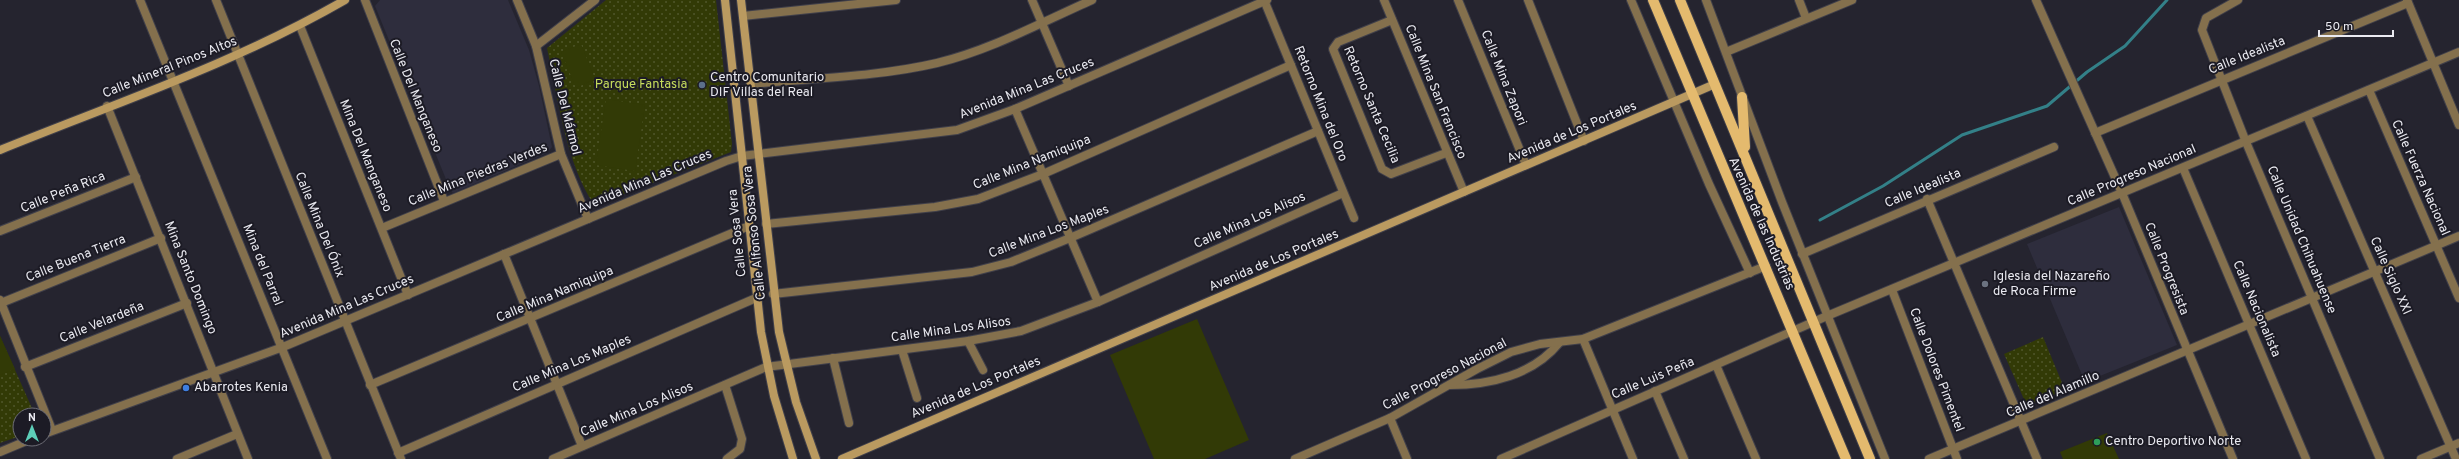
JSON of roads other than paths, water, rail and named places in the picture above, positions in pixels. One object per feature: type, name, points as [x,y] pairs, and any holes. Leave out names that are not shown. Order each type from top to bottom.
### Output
[{"type":"main road","name":"Calle Mineral Pinos Altos","points":[[0,150],[238,55],[300,26],[345,0]]},
{"type":"main road","name":"Calle Sosa Vera","points":[[725,0],[756,298],[766,367],[793,459]]},
{"type":"main road","name":"Calle Alfonso Sosa Vera","points":[[741,0],[773,294],[786,364],[796,402],[816,459]]},
{"type":"main road","name":"Avenida de las Industrias","points":[[1653,0],[1846,459]]},
{"type":"main road","name":"Avenida de las Industrias","points":[[1680,0],[1870,459]]},
{"type":"main road","name":"Avenida de Los Portales","points":[[842,459],[1715,84]]},
{"type":"main road","points":[[1742,96],[1745,155]]},
{"type":"street","name":"Mina del Parral","points":[[140,0],[283,347],[327,459]]},
{"type":"street","name":"Calle Mina Del Ónix","points":[[216,0],[399,456]]},
{"type":"street","name":"Calle Del Manganeso","points":[[365,0],[444,201]]},
{"type":"street","name":"Calle Del Mármol","points":[[517,0],[536,46],[561,154],[588,219]]},
{"type":"street","points":[[536,46],[595,0]]},
{"type":"street","points":[[743,16],[896,0]]},
{"type":"street","points":[[1032,0],[1069,86]]},
{"type":"street","points":[[751,84],[891,70],[938,62],[960,56],[1092,0]]},
{"type":"street","name":"Avenida Mina Las Cruces","points":[[52,431],[283,347],[742,156],[934,134],[977,124],[1069,86],[1265,0]]},
{"type":"street","name":"Retorno Mina del Oro","points":[[1265,0],[1354,218]]},
{"type":"street","name":"Calle Mina San Francisco","points":[[1384,0],[1446,153],[1464,192]]},
{"type":"street","name":"Calle Mina Zapori","points":[[1458,0],[1526,166]]},
{"type":"street","points":[[1528,0],[1584,141]]},
{"type":"street","points":[[1631,0],[1674,102],[1750,273]]},
{"type":"street","name":"Avenida de las Industrias","points":[[1706,0],[1802,254],[1885,459]]},
{"type":"street","points":[[1799,0],[1806,18]]},
{"type":"street","points":[[1726,52],[1852,0]]},
{"type":"street","name":"Calle Progresista","points":[[2036,0],[2122,193],[2187,352],[2233,459]]},
{"type":"street","name":"Calle Unidad Chihuahuense","points":[[2238,0],[2206,18],[2202,30],[2220,80],[2380,459]]},
{"type":"street","points":[[2407,2],[2459,125]]},
{"type":"street","name":"Calle Idealista","points":[[2095,133],[2407,2]]},
{"type":"street","name":"Retorno Santa Cecilia","points":[[1392,20],[1338,42],[1333,49],[1373,148],[1382,169],[1388,174],[1446,153]]},
{"type":"street","name":"Mina Del Manganeso","points":[[300,26],[408,295]]},
{"type":"street","name":"Calle Progreso Nacional","points":[[1814,322],[2459,52]]},
{"type":"street","name":"Calle Mina Namiquipa","points":[[766,224],[935,207],[978,199],[1043,174],[1291,65]]},
{"type":"street","name":"Calle Fuerza Nacional","points":[[2369,90],[2459,298]]},
{"type":"street","name":"Mina Santo Domingo","points":[[108,106],[248,459]]},
{"type":"street","points":[[1015,109],[1098,302]]},
{"type":"street","name":"Calle Siglo XXI","points":[[2307,116],[2375,272],[2455,445],[2456,459]]},
{"type":"street","name":"Calle Mina Los Maples","points":[[773,294],[972,272],[1011,262],[1318,131]]},
{"type":"street","name":"Calle Idealista","points":[[1802,254],[1927,199],[2054,147]]},
{"type":"street","name":"Calle Mina Piedras Verdes","points":[[382,228],[444,201],[561,154]]},
{"type":"street","name":"Calle Nacionalista","points":[[2183,168],[2306,459]]},
{"type":"street","name":"Calle Peña Rica","points":[[0,231],[136,177]]},
{"type":"street","name":"Calle Mina Los Alisos","points":[[553,459],[766,367],[968,341],[1021,331],[1098,302],[1343,192]]},
{"type":"street","points":[[1927,199],[2037,459]]},
{"type":"street","name":"Calle Mina Namiquipa","points":[[370,385],[529,320],[749,226]]},
{"type":"street","name":"Calle del Alamillo","points":[[1929,459],[2312,300],[2459,236]]},
{"type":"street","name":"Calle Buena Tierra","points":[[0,302],[161,238]]},
{"type":"street","points":[[504,254],[529,320],[557,383],[582,446]]},
{"type":"street","name":"Calle Progreso Nacional","points":[[1295,459],[1390,418],[1511,352],[1526,347],[1583,339],[1766,266]]},
{"type":"street","name":"Calle Dolores Pimentel","points":[[1892,290],[1957,459]]},
{"type":"street","name":"Calle Mina Los Maples","points":[[399,456],[557,383],[756,298]]},
{"type":"street","points":[[0,302],[39,407]]},
{"type":"street","name":"Calle Velardeña","points":[[25,367],[187,303]]},
{"type":"street","name":"Calle Luis Peña","points":[[1501,459],[1814,322]]},
{"type":"street","points":[[1583,339],[1611,410],[1633,459]]},
{"type":"street","points":[[968,341],[983,370]]},
{"type":"street","points":[[1449,385],[1473,385],[1501,379],[1530,367],[1551,352],[1559,342]]},
{"type":"street","points":[[902,350],[917,398]]},
{"type":"street","points":[[833,358],[849,423]]},
{"type":"street","points":[[1716,365],[1756,459]]},
{"type":"street","points":[[725,385],[742,439],[740,449],[727,459]]},
{"type":"street","points":[[1655,391],[1684,459]]},
{"type":"street","points":[[1390,418],[1407,459]]},
{"type":"street","points":[[177,459],[237,434]]},
{"type":"street","points":[[2421,459],[2455,445]]},
{"type":"street","points":[[0,452],[12,447]]},
{"type":"waterway","points":[[1820,220],[1883,186],[1962,135],[2047,106],[2087,72],[2125,46],[2167,0]]},
{"type":"place","name":"Centro Comunitario DIF Villas del Real","points":[[702,85]]},
{"type":"place","name":"Iglesia del Nazareño de Roca Firme","points":[[1985,284]]},
{"type":"place","name":"Abarrotes Kenia","points":[[186,388]]},
{"type":"place","name":"Centro Deportivo Norte","points":[[2097,442]]},
{"type":"park label","name":"Parque Fantasia","points":[[641,85]]}]
